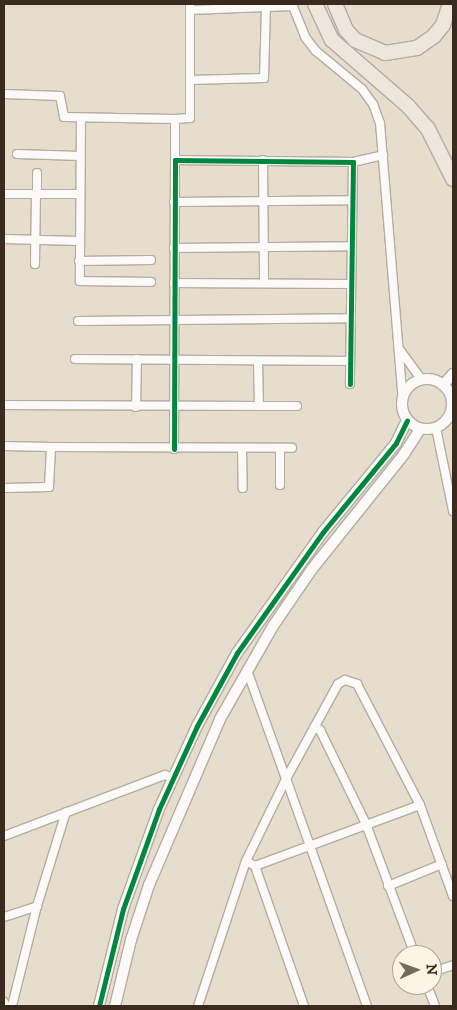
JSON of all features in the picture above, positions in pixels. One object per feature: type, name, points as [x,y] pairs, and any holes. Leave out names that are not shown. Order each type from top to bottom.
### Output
[{"type":"highway","points":[[315,4],[332,40],[408,106],[428,129],[453,179]]},
{"type":"highway","points":[[335,4],[346,30],[355,40],[367,48],[386,53],[417,48],[434,36],[443,25],[451,4]]},
{"type":"highway","points":[[451,4],[453,9]]},
{"type":"street","points":[[4,94],[60,96],[62,116],[189,120],[190,7],[292,5],[304,37],[316,51],[362,89],[373,104],[380,123],[402,400],[407,420],[396,443],[324,532],[237,653],[197,726],[173,778],[123,909],[99,1006]]},
{"type":"street","points":[[190,80],[264,78],[266,6]]},
{"type":"street","points":[[81,118],[79,261],[82,282],[151,282]]},
{"type":"street","points":[[174,449],[172,407],[175,120]]},
{"type":"street","points":[[16,154],[80,156]]},
{"type":"street","points":[[175,160],[353,162],[383,156]]},
{"type":"street","points":[[263,160],[264,283]]},
{"type":"street","points":[[350,384],[353,162]]},
{"type":"street","points":[[35,264],[37,174]]},
{"type":"street","points":[[4,194],[79,194]]},
{"type":"street","points":[[174,202],[351,200]]},
{"type":"street","points":[[4,239],[80,241]]},
{"type":"street","points":[[174,248],[351,246]]},
{"type":"street","points":[[79,261],[152,260]]},
{"type":"street","points":[[174,283],[351,284]]},
{"type":"street","points":[[78,321],[351,318]]},
{"type":"street","points":[[398,346],[422,380]]},
{"type":"street","points":[[75,359],[350,361]]},
{"type":"street","points":[[136,407],[137,359]]},
{"type":"street","points":[[258,361],[259,406]]},
{"type":"street","points":[[443,385],[453,374]]},
{"type":"street","points":[[402,400],[409,387],[422,380],[433,380],[443,385],[451,396],[451,412],[436,428],[420,429],[407,420]]},
{"type":"street","points":[[4,404],[136,407],[297,406]]},
{"type":"street","points":[[436,428],[453,511]]},
{"type":"street","points":[[115,1006],[130,940],[164,845],[195,771],[247,670],[312,569],[404,454],[420,429]]},
{"type":"street","points":[[4,446],[174,449],[292,448]]},
{"type":"street","points":[[4,488],[49,487],[51,447]]},
{"type":"street","points":[[242,448],[243,488]]},
{"type":"street","points":[[280,448],[280,485]]},
{"type":"street","points":[[247,670],[367,1006]]},
{"type":"street","points":[[198,1006],[246,861],[286,779],[338,684],[351,680],[357,684],[420,804],[453,896]]},
{"type":"street","points":[[314,726],[320,730],[366,824],[411,945]]},
{"type":"street","points":[[4,836],[165,775],[173,778]]},
{"type":"street","points":[[255,866],[420,804]]},
{"type":"street","points":[[12,1006],[37,906],[66,812]]},
{"type":"street","points":[[148,840],[164,845]]},
{"type":"street","points":[[246,861],[255,866],[304,1006]]},
{"type":"street","points":[[388,886],[442,864]]},
{"type":"street","points":[[4,917],[37,906]]},
{"type":"street","points":[[4,1002],[6,1006]]},
{"type":"cycle path","points":[[174,449],[175,160],[353,162],[350,384]]},
{"type":"cycle path","points":[[99,1006],[123,909],[159,809],[197,726],[237,653],[323,532],[396,443],[407,420]]}]
